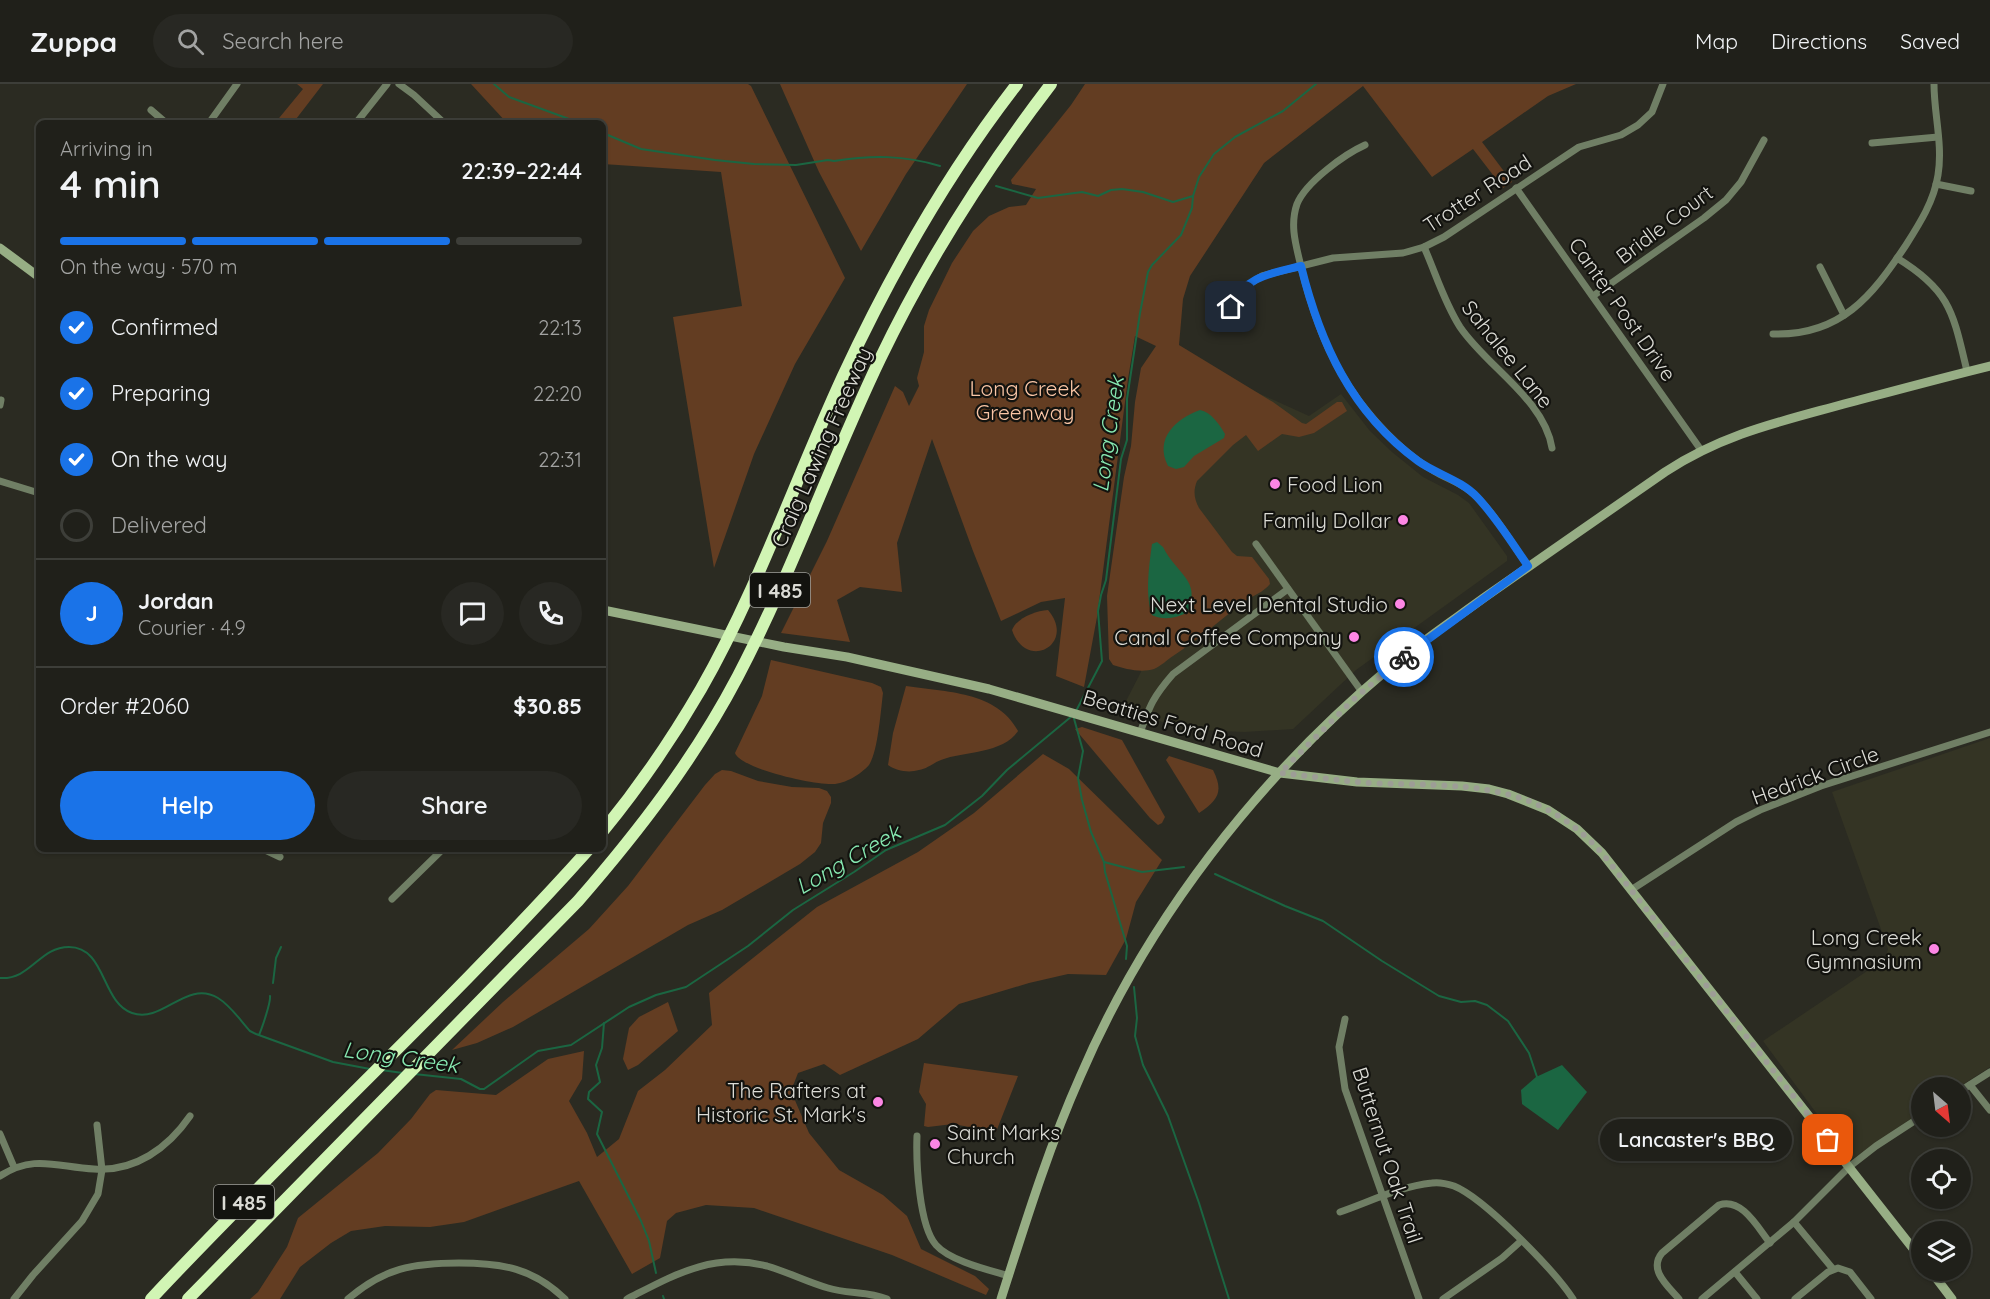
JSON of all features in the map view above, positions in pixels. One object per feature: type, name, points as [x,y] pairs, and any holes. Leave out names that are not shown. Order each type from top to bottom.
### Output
[{"type":"highway","name":"Craig Lawing Freeway","points":[[606,827],[641,782],[701,689],[743,608],[843,376],[888,285],[934,204],[1017,84]]},
{"type":"highway","name":"Craig Lawing Freeway","points":[[188,1299],[578,901],[613,862],[681,772],[731,688],[783,585],[880,359],[909,302],[1000,152],[1051,84]]},
{"type":"highway","name":"I 485","points":[[151,1299],[258,1187],[523,921],[586,852]]},
{"type":"main road","points":[[0,248],[36,275]]},
{"type":"main road","points":[[1001,1299],[1061,1121],[1116,1002],[1153,938],[1192,881],[1280,773],[1362,692],[1419,644],[1528,566],[1701,450],[1756,428],[1990,366]]},
{"type":"main road","name":"Beatties Ford Road","points":[[606,611],[784,647],[847,657],[982,687],[1280,773],[1357,782],[1470,786],[1508,794],[1548,810],[1577,830],[1602,853],[1911,1246]]},
{"type":"main road","points":[[1938,1281],[1952,1299]]},
{"type":"street","points":[[211,120],[237,84]]},
{"type":"street","points":[[358,120],[387,84]]},
{"type":"street","points":[[399,84],[441,120]]},
{"type":"street","name":"Trotter Road","points":[[1231,318],[1231,307],[1235,298],[1246,285],[1262,276],[1333,258],[1403,253],[1424,247],[1465,224],[1579,147],[1621,135],[1638,125],[1652,112],[1663,84]]},
{"type":"street","points":[[1773,334],[1812,330],[1844,315],[1870,296],[1923,218],[1936,184],[1940,151],[1934,84]]},
{"type":"street","points":[[151,110],[163,120]]},
{"type":"street","points":[[1872,143],[1938,137]]},
{"type":"street","name":"Bridle Court","points":[[1593,296],[1726,200],[1741,182],[1764,140]]},
{"type":"street","points":[[1365,145],[1352,152],[1314,182],[1300,199],[1293,226],[1296,249],[1323,339],[1356,399],[1385,432],[1418,461],[1476,496],[1528,566]]},
{"type":"street","points":[[1936,184],[1971,191]]},
{"type":"street","name":"Canter Post Drive","points":[[1516,188],[1701,450]]},
{"type":"street","name":"Sahalee Lane","points":[[1424,247],[1443,296],[1461,329],[1518,390],[1550,435],[1552,448]]},
{"type":"street","points":[[1897,258],[1923,275],[1944,299],[1956,327],[1967,371]]},
{"type":"street","points":[[1820,267],[1844,315]]},
{"type":"street","points":[[0,481],[36,493]]},
{"type":"street","points":[[1256,544],[1362,692]]},
{"type":"street","points":[[1140,733],[1151,703],[1173,674],[1288,589]]},
{"type":"street","name":"Hedrick Circle","points":[[1631,890],[1737,822],[1760,810],[1821,786],[1990,732]]},
{"type":"street","points":[[269,852],[280,857]]},
{"type":"street","points":[[392,899],[440,852]]},
{"type":"street","name":"Butternut Oak Trail","points":[[1345,1019],[1340,1047],[1345,1089],[1419,1299]]},
{"type":"street","points":[[1971,1084],[1990,1072]]},
{"type":"street","points":[[1971,1086],[1990,1110]]},
{"type":"street","points":[[0,1176],[14,1167],[31,1163],[102,1170],[124,1166],[149,1156],[169,1142],[190,1116]]},
{"type":"street","points":[[1702,1299],[1794,1222],[1849,1167],[1911,1124]]},
{"type":"street","points":[[14,1299],[75,1230],[90,1210],[98,1194],[102,1170],[97,1125]]},
{"type":"street","points":[[0,1134],[14,1167]]},
{"type":"street","points":[[917,1136],[916,1161],[919,1186],[927,1230],[936,1246],[980,1267],[1009,1276]]},
{"type":"street","points":[[1340,1212],[1407,1188],[1433,1182],[1454,1186],[1477,1200],[1521,1241],[1558,1279],[1573,1299]]},
{"type":"street","points":[[1679,1299],[1658,1273],[1657,1260],[1662,1253],[1719,1205],[1727,1203],[1738,1205],[1770,1243]]},
{"type":"street","points":[[1794,1222],[1833,1269]]},
{"type":"street","points":[[1443,1299],[1502,1258],[1521,1241]]},
{"type":"street","points":[[627,1299],[688,1269],[705,1264],[739,1262],[769,1267],[830,1289],[873,1294],[887,1299]]},
{"type":"street","points":[[348,1299],[362,1287],[378,1278],[412,1265],[487,1263],[506,1265],[538,1277],[565,1299]]},
{"type":"street","points":[[1795,1299],[1833,1269],[1850,1272],[1871,1299]]},
{"type":"street","points":[[1735,1272],[1757,1299]]},
{"type":"shaded area","points":[[1175,355],[1309,416],[1341,394],[1370,431],[1392,452],[1423,477],[1469,503],[1507,556],[1507,561],[1356,670],[1293,729],[1244,732],[1198,730],[1169,725],[1124,705],[1141,672]]},
{"type":"shaded area","points":[[1200,410],[1215,419],[1225,434],[1224,438],[1194,456],[1184,467],[1176,469],[1168,466],[1164,456],[1164,447],[1170,431],[1183,419]]},
{"type":"shaded area","points":[[1157,542],[1186,578],[1192,592],[1188,612],[1175,617],[1152,615],[1150,607],[1148,590],[1150,562],[1152,544]]},
{"type":"shaded area","points":[[1990,738],[1990,1067],[1971,1079],[1971,1077],[1911,1077],[1911,1119],[1851,1160],[1763,1041],[1885,959],[1888,949],[1832,792]]},
{"type":"shaded area","points":[[1562,1065],[1587,1092],[1558,1130],[1522,1104],[1521,1090],[1536,1077]]},
{"type":"green space","points":[[297,84],[323,84],[295,120],[277,120],[303,89]]},
{"type":"green space","points":[[471,84],[748,84],[845,278],[795,364],[754,454],[714,568],[673,317],[742,306],[721,172],[606,164],[606,120],[504,120]]},
{"type":"green space","points":[[780,84],[967,84],[906,174],[861,251],[819,172]]},
{"type":"green space","name":"Long Creek Greenway","points":[[1085,84],[1576,84],[1548,96],[1482,142],[1512,182],[1503,188],[1473,149],[1432,177],[1363,86],[1264,163],[1190,276],[1183,299],[1179,345],[1273,402],[1302,423],[1306,424],[1337,402],[1342,402],[1347,411],[1314,433],[1299,437],[1282,434],[1258,451],[1246,435],[1197,481],[1195,494],[1199,508],[1232,552],[1237,556],[1252,557],[1269,579],[1270,584],[1162,665],[1144,671],[1133,670],[1113,665],[1109,659],[1107,596],[1124,477],[1131,446],[1135,402],[1141,368],[1156,346],[1135,336],[1097,617],[1084,687],[1056,676],[1065,598],[1041,602],[1001,621],[932,439],[897,543],[902,592],[860,587],[837,600],[850,642],[781,633],[827,541],[895,386],[903,392],[909,406],[919,386],[917,378],[924,352],[924,326],[929,310],[952,263],[973,231],[989,216],[1009,207],[1026,205],[1036,189],[1012,184],[1011,180]]},
{"type":"green space","points":[[1048,610],[1055,622],[1057,633],[1053,642],[1037,651],[1028,649],[1019,643],[1012,630],[1014,626],[1027,616]]},
{"type":"green space","points":[[771,660],[881,687],[883,693],[875,751],[869,765],[862,772],[838,784],[824,784],[764,770],[750,765],[735,753],[762,696]]},
{"type":"green space","points":[[906,686],[953,692],[984,701],[1009,718],[1018,731],[1003,744],[993,748],[950,757],[915,771],[895,769],[888,765],[893,733]]},
{"type":"green space","points":[[1082,727],[1122,740],[1165,817],[1162,823],[1158,825],[1150,818],[1075,729]]},
{"type":"green space","points":[[1043,754],[1069,769],[1162,860],[1136,902],[1126,939],[1106,975],[1068,974],[959,1004],[918,1039],[840,1075],[824,1064],[798,1073],[791,1091],[809,1133],[839,1170],[883,1195],[907,1216],[921,1249],[975,1276],[989,1289],[986,1295],[892,1255],[754,1208],[706,1205],[676,1213],[667,1221],[660,1258],[632,1274],[579,1181],[464,1222],[430,1227],[385,1226],[351,1231],[300,1267],[280,1299],[250,1299],[258,1292],[287,1247],[298,1218],[378,1153],[436,1090],[496,1095],[548,1059],[584,1051],[582,1079],[569,1101],[597,1157],[619,1139],[638,1091],[665,1070],[712,1025],[709,993],[817,907],[918,852],[974,813]]},
{"type":"green space","points":[[1169,756],[1213,770],[1218,784],[1217,795],[1211,804],[1199,813],[1166,760]]},
{"type":"green space","points":[[722,770],[758,781],[792,787],[819,788],[827,791],[831,797],[831,803],[823,823],[821,843],[815,852],[800,864],[722,910],[688,925],[513,1027],[477,1043],[452,1050],[503,1002],[589,929],[628,886],[705,785]]},
{"type":"green space","points":[[668,1002],[678,1031],[638,1065],[628,1070],[623,1059],[629,1028],[639,1017]]},
{"type":"green space","points":[[924,1063],[1018,1076],[996,1132],[953,1124],[924,1126],[926,1104],[919,1092]]},
{"type":"waterway","points":[[494,84],[509,97],[572,120]]},
{"type":"waterway","name":"Long Creek","points":[[1076,711],[1102,661],[1098,611],[1106,580],[1121,459],[1127,440],[1127,399],[1148,272],[1181,235],[1192,208],[1199,177],[1214,154],[1235,137],[1283,111],[1316,84]]},
{"type":"waterway","points":[[606,134],[641,149],[754,164],[796,165],[828,160],[888,157],[940,166]]},
{"type":"waterway","points":[[996,186],[1038,198],[1082,192],[1098,196],[1111,190],[1122,189],[1143,192],[1173,202],[1193,196]]},
{"type":"waterway","points":[[1073,715],[1083,751],[1078,778],[1082,800],[1091,832],[1104,862],[1127,946],[1126,959]]},
{"type":"waterway","name":"Long Creek","points":[[414,1074],[461,1079],[484,1089],[538,1051],[571,1045],[629,1007],[656,995],[686,987],[748,946],[793,910],[886,850],[945,825],[982,796],[1007,770],[1072,716]]},
{"type":"waterway","points":[[1104,862],[1142,872],[1184,867]]},
{"type":"waterway","points":[[1215,874],[1323,921],[1439,996],[1461,1002],[1475,1001],[1487,1005],[1508,1021],[1529,1053],[1537,1077]]},
{"type":"waterway","points":[[273,983],[276,958],[281,947]]},
{"type":"waterway","name":"Long Creek","points":[[0,978],[20,974],[42,957],[59,948],[81,949],[97,965],[114,998],[132,1013],[143,1015],[154,1013],[185,997],[206,994],[223,1001],[250,1031],[256,1034],[333,1062],[370,1069]]},
{"type":"waterway","points":[[1134,987],[1137,1018],[1135,1036],[1143,1065],[1168,1116],[1199,1203],[1229,1299]]},
{"type":"waterway","points":[[259,1035],[270,996]]},
{"type":"waterway","points":[[604,1023],[602,1048],[596,1065],[600,1082],[589,1092],[588,1099],[602,1112],[597,1134],[641,1221],[649,1241],[656,1273]]},
{"type":"waterway","name":"Long Creek","points":[[381,1070],[403,1073]]},
{"type":"way so far","points":[[1404,657],[1354,699],[1280,773],[1357,782],[1489,789],[1530,801],[1564,820],[1602,853],[1828,1140]]},
{"type":"place","name":"Food Lion","points":[[1275,484]]},
{"type":"place","name":"Family Dollar","points":[[1403,520]]},
{"type":"place","name":"Next Level Dental Studio","points":[[1400,604]]},
{"type":"place","name":"Canal Coffee Company","points":[[1354,637]]},
{"type":"place","name":"Long Creek Gymnasium","points":[[1934,949]]},
{"type":"place","name":"The Rafters at Historic St. Mark's","points":[[878,1102]]},
{"type":"place","name":"Lancaster's BBQ","points":[[1828,1140]]},
{"type":"place","name":"Saint Marks Church","points":[[935,1144]]},
{"type":"route","points":[[1231,307],[1240,290],[1253,280],[1301,266],[1323,339],[1356,399],[1385,432],[1418,461],[1476,496],[1528,566],[1404,657]]}]
